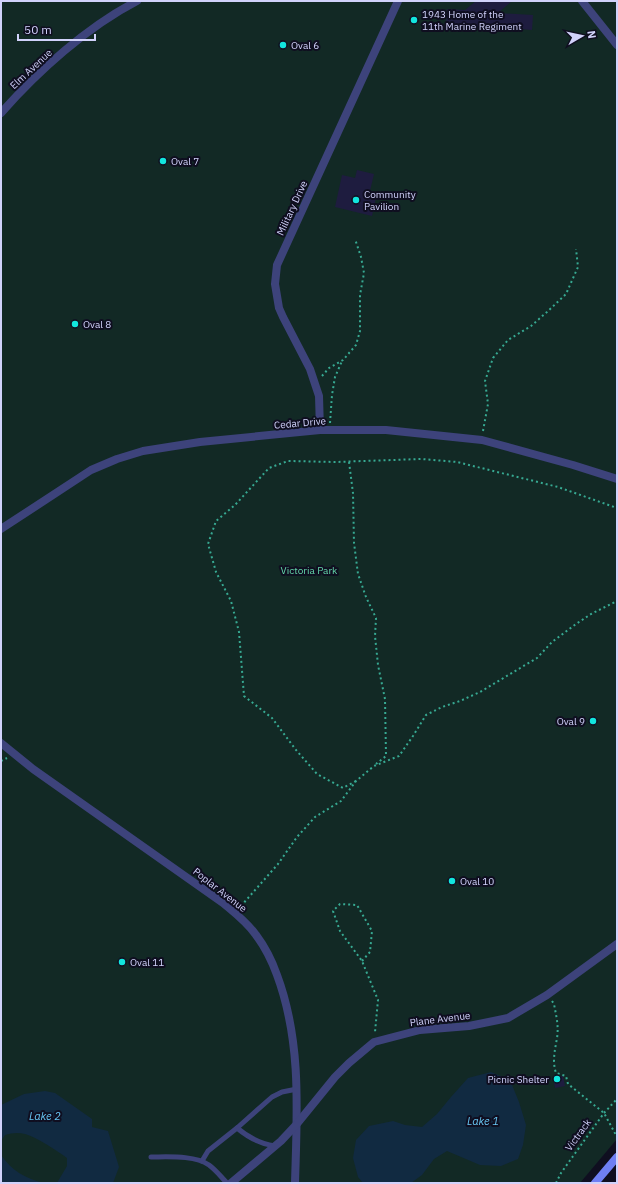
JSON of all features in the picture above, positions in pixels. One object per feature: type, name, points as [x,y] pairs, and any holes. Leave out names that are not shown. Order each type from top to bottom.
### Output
[{"type":"main road","points":[[595,1183],[617,1157]]},
{"type":"street","name":"Elm Avenue","points":[[1,113],[34,79],[70,46],[108,18],[137,1]]},
{"type":"street","name":"Military Drive","points":[[320,430],[319,396],[316,383],[279,308],[275,284],[277,265],[398,1]]},
{"type":"street","points":[[582,1],[617,45]]},
{"type":"street","name":"Cedar Drive","points":[[1,529],[91,470],[117,459],[143,451],[200,442],[320,430],[386,430],[482,440],[573,465],[617,479]]},
{"type":"street","name":"Poplar Avenue","points":[[1,743],[33,769],[200,886],[235,913],[262,943],[272,962],[290,1019],[296,1063],[297,1089],[295,1183]]},
{"type":"street","name":"Plane Avenue","points":[[231,1183],[275,1146],[296,1125],[336,1077],[374,1042],[420,1030],[469,1026],[508,1018],[547,995],[617,944]]},
{"type":"lane","points":[[202,1161],[208,1151],[272,1097],[282,1092],[297,1089]]},
{"type":"lane","points":[[237,1128],[257,1142],[275,1146]]},
{"type":"lane","points":[[151,1157],[188,1158],[202,1161],[212,1168],[227,1183]]},
{"type":"path","points":[[330,430],[332,395],[335,376],[343,360],[356,345],[360,331],[360,295],[364,273],[355,239]]},
{"type":"path","points":[[482,440],[488,404],[485,382],[493,358],[508,340],[531,326],[566,294],[578,267],[576,249]]},
{"type":"path","points":[[316,383],[329,368],[343,360]]},
{"type":"path","points":[[349,462],[353,493],[354,543],[358,574],[366,597],[376,618],[375,636],[378,665],[385,699],[386,756],[356,781],[343,788],[317,774],[296,750],[272,718],[244,696],[239,632],[231,601],[216,572],[208,544],[216,521],[235,505],[269,468],[288,461],[349,462],[421,459],[457,462],[558,487],[617,508]]},
{"type":"path","points":[[374,766],[399,756],[426,715],[480,692],[537,658],[552,642],[590,614],[617,601]]},
{"type":"path","points":[[235,913],[278,864],[297,837],[315,817],[341,801],[356,781]]},
{"type":"path","points":[[362,961],[370,952],[372,931],[358,905],[340,904],[333,911],[340,931],[362,961],[378,1000],[374,1042]]},
{"type":"path","points":[[547,995],[554,1004],[557,1020],[557,1039],[554,1061],[556,1072],[566,1076],[568,1084],[604,1113],[617,1137]]},
{"type":"path","name":"Victrack","points":[[556,1183],[561,1173],[604,1113],[617,1099]]},
{"type":"green space","name":"Victoria Park","points":[[1,1],[617,1],[617,1139],[580,1183],[1,1183]]},
{"type":"water","name":"Lake 1","points":[[491,1072],[510,1080],[519,1102],[526,1125],[523,1145],[518,1159],[501,1166],[480,1165],[447,1151],[434,1159],[422,1175],[411,1183],[363,1183],[358,1177],[353,1158],[356,1140],[369,1126],[393,1121],[405,1125],[422,1127],[437,1114],[468,1078]]},
{"type":"water","name":"Lake 2","points":[[45,1091],[55,1093],[92,1119],[92,1127],[108,1131],[119,1167],[113,1183],[57,1183],[67,1166],[67,1158],[41,1141],[25,1134],[7,1134],[1,1141],[1,1105],[24,1094]]},
{"type":"water","points":[[1,1155],[9,1165],[20,1173],[31,1179],[44,1183],[1,1183]]},
{"type":"building","points":[[476,1],[512,1],[498,13],[533,15],[532,30],[446,24],[447,9],[465,10]]},
{"type":"building","name":"Community Pavilion","points":[[357,170],[374,174],[370,191],[377,193],[372,216],[335,207],[342,175],[355,178]]},
{"type":"building","name":"Picnic Shelter","points":[[563,1076],[565,1086],[555,1088],[553,1077]]},
{"type":"place","name":"1943 Home of the 11th Marine Regiment","points":[[414,20]]},
{"type":"place","name":"Oval 6","points":[[283,45]]},
{"type":"place","name":"Oval 7","points":[[163,161]]},
{"type":"place","name":"Community Pavilion","points":[[356,200]]},
{"type":"place","name":"Oval 8","points":[[75,324]]},
{"type":"place","name":"Oval 9","points":[[593,721]]},
{"type":"place","name":"Oval 10","points":[[452,881]]},
{"type":"place","name":"Oval 11","points":[[122,962]]},
{"type":"place","name":"Picnic Shelter","points":[[557,1079]]}]
